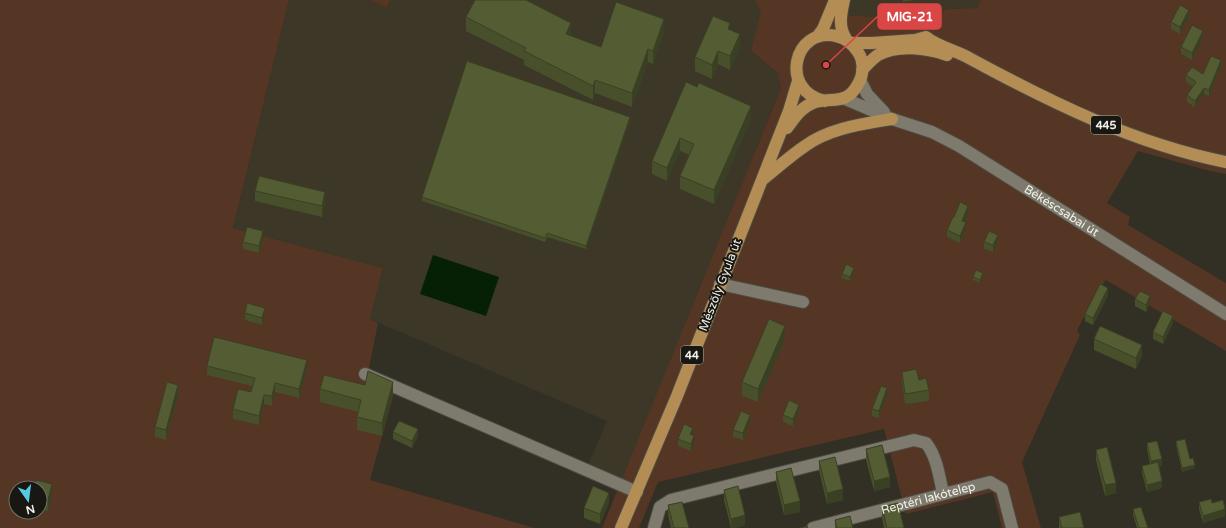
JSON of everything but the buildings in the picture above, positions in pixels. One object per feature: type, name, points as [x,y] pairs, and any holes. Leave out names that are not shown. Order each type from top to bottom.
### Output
[{"type":"main road","name":"Mészöly Gyula út","points":[[621,528],[637,492],[789,111],[798,81],[796,65],[800,53],[807,44],[817,37],[823,30],[835,0]]},
{"type":"main road","points":[[843,98],[853,91],[861,75],[859,54],[842,32],[840,22],[844,0]]},
{"type":"main road","points":[[817,37],[834,35],[848,41]]},
{"type":"main road","name":"445","points":[[848,41],[872,43],[915,40],[926,37],[931,41],[954,50],[992,71],[1092,119],[1168,147],[1226,162]]},
{"type":"main road","name":"445","points":[[861,75],[881,54],[903,49],[922,49],[942,53],[992,71]]},
{"type":"main road","points":[[798,81],[801,87],[810,96],[825,101]]},
{"type":"main road","name":"Mészöly Gyula út","points":[[775,145],[800,112],[813,103],[843,98]]},
{"type":"main road","points":[[761,181],[806,145],[832,132],[853,126],[892,119]]},
{"type":"street","name":"Békéscsabai út","points":[[861,75],[873,102],[892,119]]},
{"type":"street","name":"Békéscsabai út","points":[[843,98],[892,119],[932,132],[959,146],[1226,314]]},
{"type":"street","points":[[720,284],[803,302]]},
{"type":"street","points":[[365,374],[637,492]]},
{"type":"street","points":[[654,528],[660,508],[671,500],[914,440],[926,443],[930,448],[934,456],[943,493]]},
{"type":"street","name":"Reptéri lakótelep","points":[[813,528],[984,482],[996,484],[1002,489],[1012,528]]},
{"type":"shaded area","points":[[0,0],[289,0],[233,228],[383,268],[370,319],[378,323],[369,368],[397,382],[370,480],[535,528],[0,528]]},
{"type":"shaded area","points":[[289,0],[370,0],[387,8],[390,0],[754,0],[762,10],[751,51],[778,73],[781,88],[623,479],[588,465],[607,421],[370,319],[383,268],[233,228]]},
{"type":"shaded area","points":[[370,0],[390,0],[387,8]]},
{"type":"shaded area","points":[[754,0],[850,0],[845,15],[903,19],[950,9],[977,8],[981,0],[1226,0],[1226,174],[1138,151],[1107,203],[1130,217],[1128,225],[1226,283],[1226,351],[1106,280],[1099,289],[1077,330],[1080,335],[1022,462],[1041,528],[1002,528],[993,492],[906,514],[884,429],[658,482],[639,528],[602,528],[781,88],[778,73],[751,51],[761,11]]},
{"type":"shaded area","points":[[850,0],[981,0],[977,8],[950,9],[903,19],[845,15]]},
{"type":"shaded area","points":[[433,255],[499,277],[486,316],[420,294]]},
{"type":"place","name":"MiG-21","points":[[826,65]]}]
